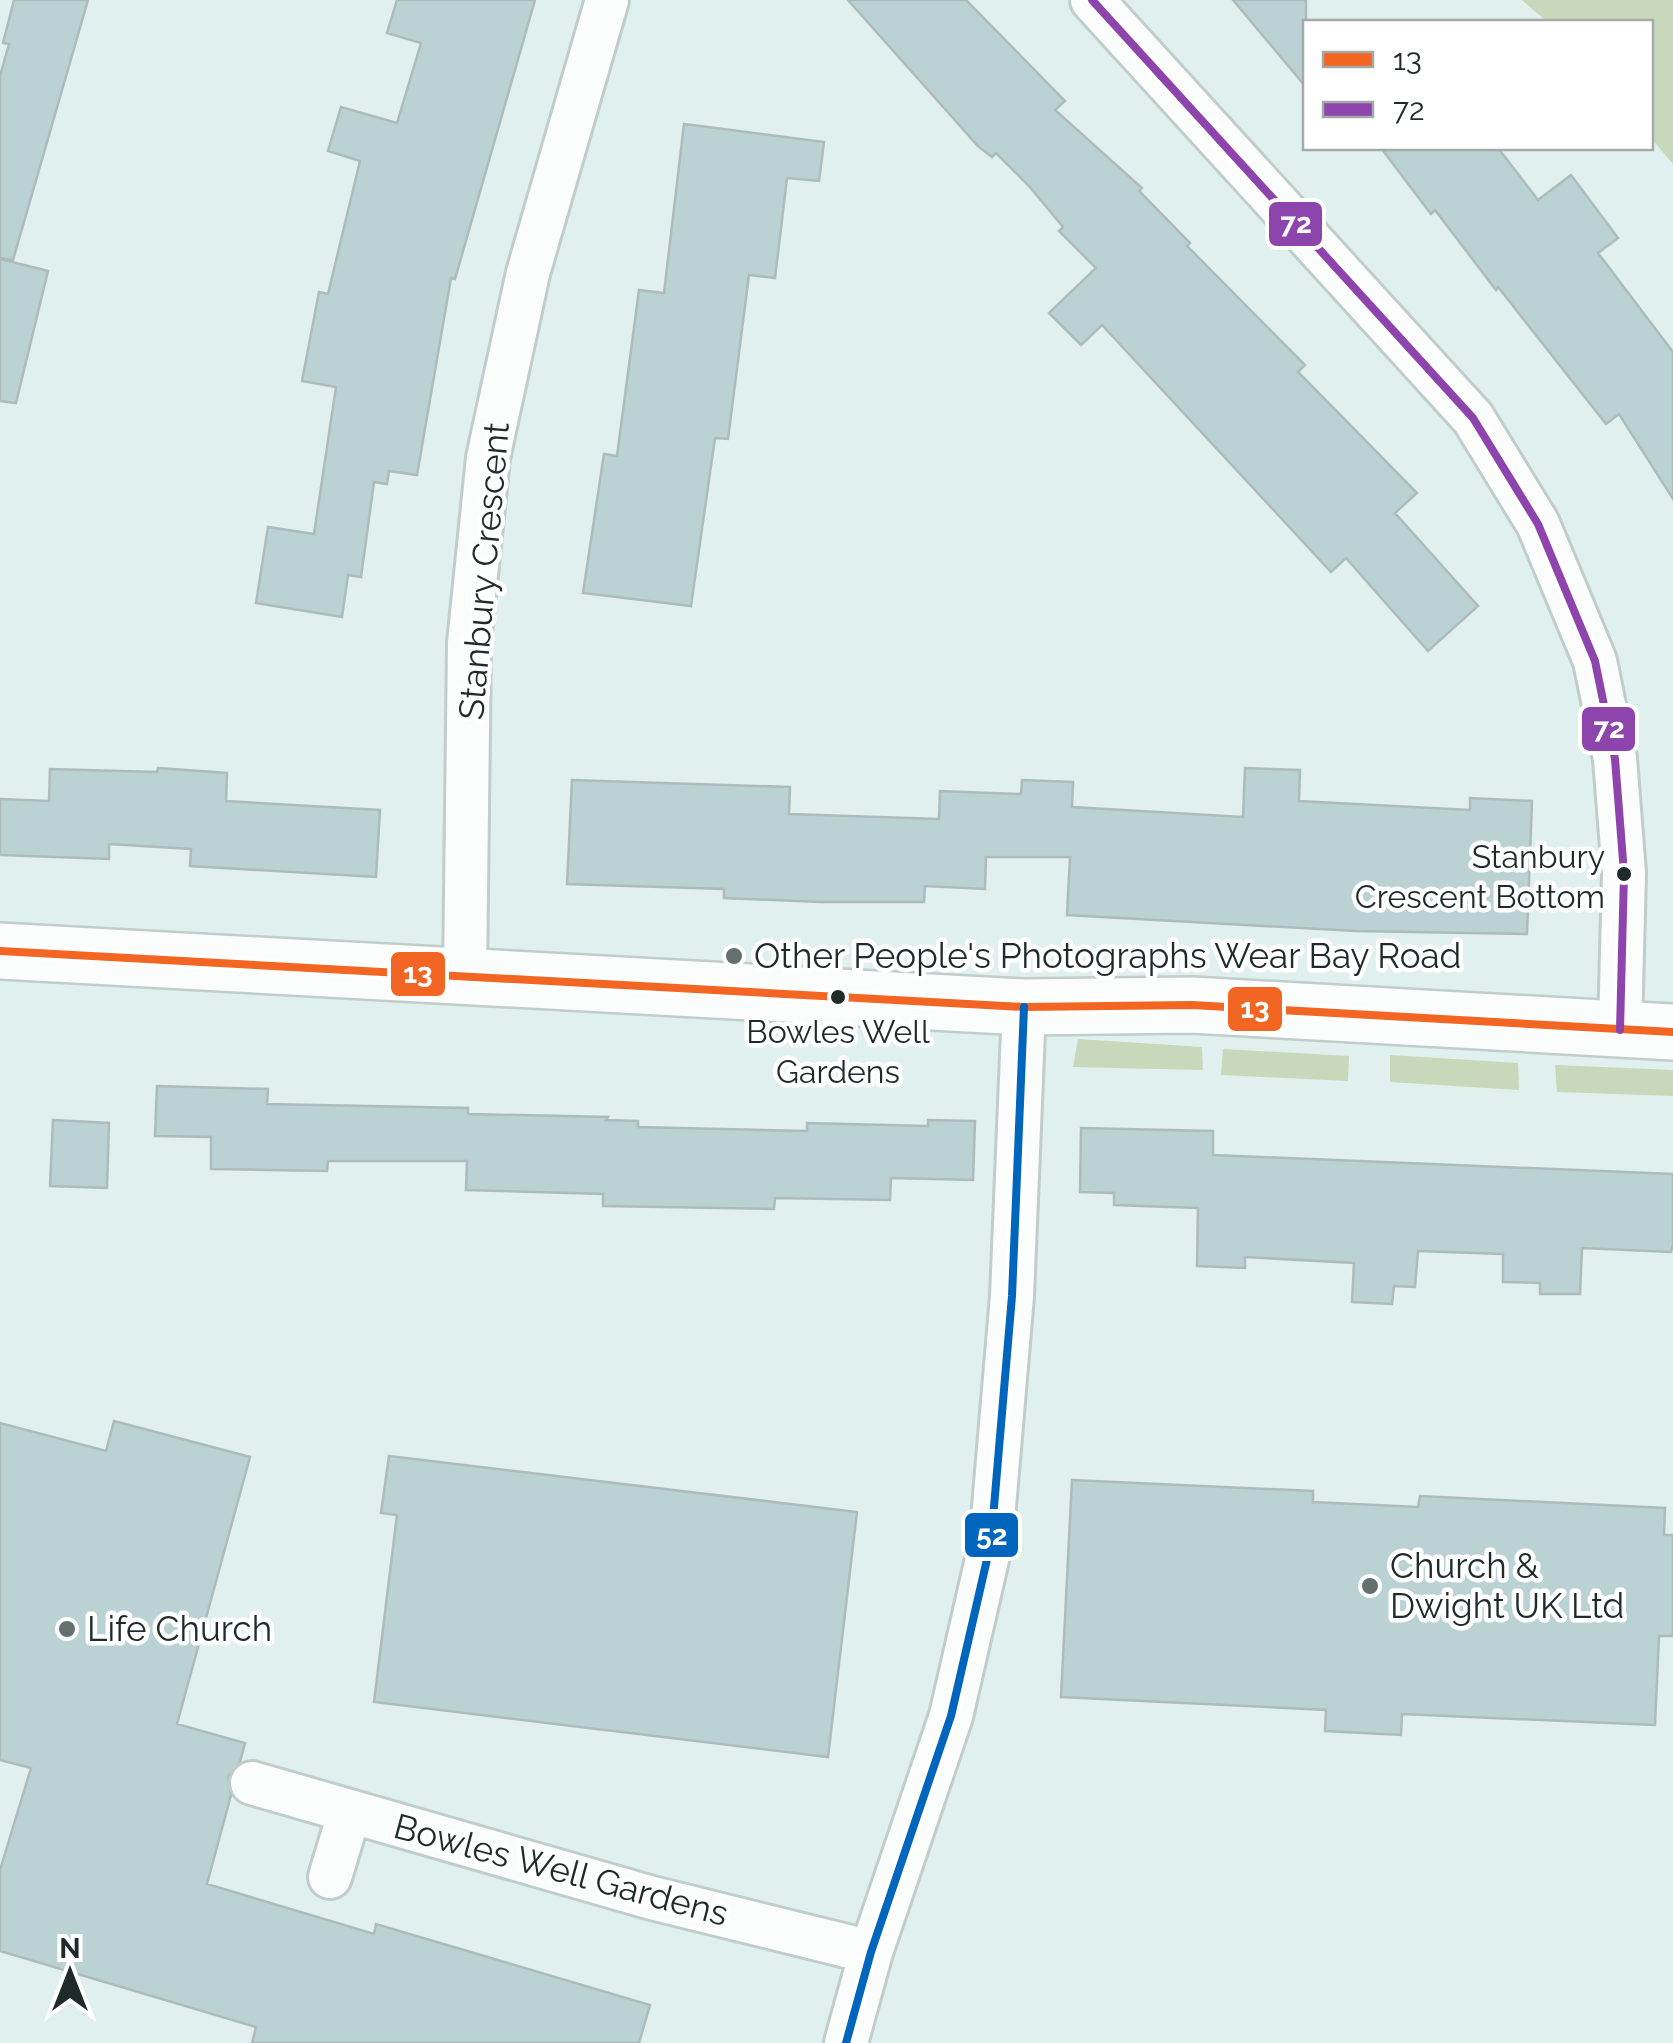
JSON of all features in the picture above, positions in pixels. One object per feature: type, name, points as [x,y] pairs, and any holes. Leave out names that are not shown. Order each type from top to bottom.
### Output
[{"type":"street","name":"Stanbury Crescent","points":[[465,976],[469,643],[488,458],[528,272],[606,0]]},
{"type":"street","points":[[0,951],[1024,1007],[1192,1005],[1647,1031],[1624,873],[1615,759],[1596,662],[1538,524],[1473,418],[1092,0]]},
{"type":"street","points":[[846,2043],[871,1952],[951,1716],[990,1542],[1012,1296],[1024,1007]]},
{"type":"street","name":"Bowles Well Gardens","points":[[252,1783],[652,1898],[871,1952]]},
{"type":"street","points":[[330,1877],[350,1811]]},
{"type":"green space","points":[[1522,0],[1673,0],[1673,164],[1653,140],[1653,20],[1545,20]]},
{"type":"green space","points":[[1078,1039],[1202,1047],[1203,1070],[1073,1067]]},
{"type":"green space","points":[[1223,1049],[1349,1056],[1348,1081],[1221,1075]]},
{"type":"green space","points":[[1390,1055],[1518,1063],[1519,1090],[1390,1082]]},
{"type":"green space","points":[[1555,1065],[1673,1070],[1673,1096],[1557,1092]]},
{"type":"building","points":[[14,0],[88,0],[13,260],[0,258],[0,76],[9,44],[3,43]]},
{"type":"building","points":[[397,0],[535,0],[455,279],[451,278],[417,475],[389,471],[387,484],[374,482],[361,577],[348,575],[342,617],[256,603],[268,527],[314,534],[336,387],[302,381],[319,292],[328,294],[360,161],[328,151],[341,107],[397,123],[421,43],[387,33]]},
{"type":"building","points":[[848,0],[966,0],[1065,101],[1055,110],[1142,188],[1139,191],[1190,243],[1187,246],[1305,365],[1298,372],[1417,493],[1395,513],[1478,606],[1428,651],[1346,558],[1331,572],[1102,325],[1081,345],[1049,313],[1096,268],[1059,231],[1063,227],[1029,186],[996,153],[992,157],[978,146]]},
{"type":"building","points":[[1233,0],[1306,0],[1303,83]]},
{"type":"building","points":[[684,124],[824,142],[819,181],[787,178],[775,278],[749,275],[728,439],[715,438],[691,606],[583,593],[604,454],[617,456],[639,290],[664,293]]},
{"type":"building","points":[[1383,150],[1500,150],[1538,200],[1571,175],[1618,238],[1598,253],[1673,352],[1673,499],[1619,414],[1606,424],[1435,210],[1431,214]]},
{"type":"building","points":[[0,259],[48,271],[16,403],[0,401]]},
{"type":"building","points":[[158,768],[227,773],[226,801],[380,810],[376,877],[190,866],[191,849],[109,844],[109,859],[0,855],[0,799],[49,801],[50,769],[157,772]]},
{"type":"building","points":[[1245,768],[1300,770],[1299,801],[1470,810],[1470,798],[1532,801],[1527,934],[1355,931],[1067,915],[1070,857],[986,857],[985,889],[925,886],[924,902],[724,898],[724,889],[567,884],[572,780],[790,787],[789,814],[939,819],[940,791],[1021,794],[1022,780],[1073,782],[1072,807],[1243,817]]},
{"type":"building","points":[[157,1086],[268,1089],[267,1104],[468,1108],[468,1114],[608,1117],[606,1120],[638,1121],[638,1127],[807,1131],[807,1123],[928,1126],[928,1120],[975,1121],[973,1180],[891,1178],[890,1200],[775,1198],[774,1209],[603,1206],[603,1194],[466,1190],[467,1161],[328,1161],[327,1171],[211,1169],[211,1137],[155,1136]]},
{"type":"building","points":[[53,1120],[109,1123],[107,1188],[50,1186]]},
{"type":"building","points":[[1081,1128],[1213,1131],[1213,1155],[1673,1174],[1673,1244],[1671,1252],[1582,1248],[1580,1294],[1540,1294],[1540,1283],[1503,1282],[1503,1254],[1418,1251],[1415,1287],[1394,1286],[1392,1304],[1352,1302],[1354,1263],[1245,1257],[1245,1268],[1197,1266],[1198,1208],[1114,1205],[1114,1193],[1080,1192]]},
{"type":"building","points":[[114,1421],[250,1457],[177,1724],[245,1743],[240,1762],[228,1777],[231,1795],[207,1884],[374,1934],[376,1924],[650,2005],[639,2043],[252,2043],[256,2027],[0,1951],[0,1870],[31,1768],[0,1760],[0,1423],[106,1451]]},
{"type":"building","points":[[389,1456],[857,1512],[828,1757],[374,1702],[397,1515],[381,1513]]},
{"type":"building","name":"Church & Dwight UK Ltd","points":[[1072,1480],[1313,1491],[1313,1502],[1418,1507],[1420,1496],[1665,1508],[1664,1535],[1673,1535],[1673,1636],[1659,1636],[1655,1725],[1402,1714],[1401,1735],[1325,1731],[1326,1710],[1061,1697]]},
{"type":"transit line","name":"72","points":[[1092,0],[1473,418],[1538,524],[1595,661],[1615,759],[1624,873],[1620,1030]]},
{"type":"transit line","name":"13","points":[[0,951],[1024,1007],[1192,1005],[1673,1032]]},
{"type":"transit line","name":"52","points":[[846,2043],[871,1952],[951,1716],[991,1542],[1012,1296],[1024,1007]]},
{"type":"place","name":"Stanbury Crescent Bottom","points":[[1624,874]]},
{"type":"place","name":"Other People's Photographs Wear Bay Road","points":[[734,956]]},
{"type":"place","name":"Bowles Well Gardens","points":[[838,997]]},
{"type":"place","name":"Church & Dwight UK Ltd","points":[[1370,1586]]},
{"type":"place","name":"Life Church","points":[[67,1629]]}]
